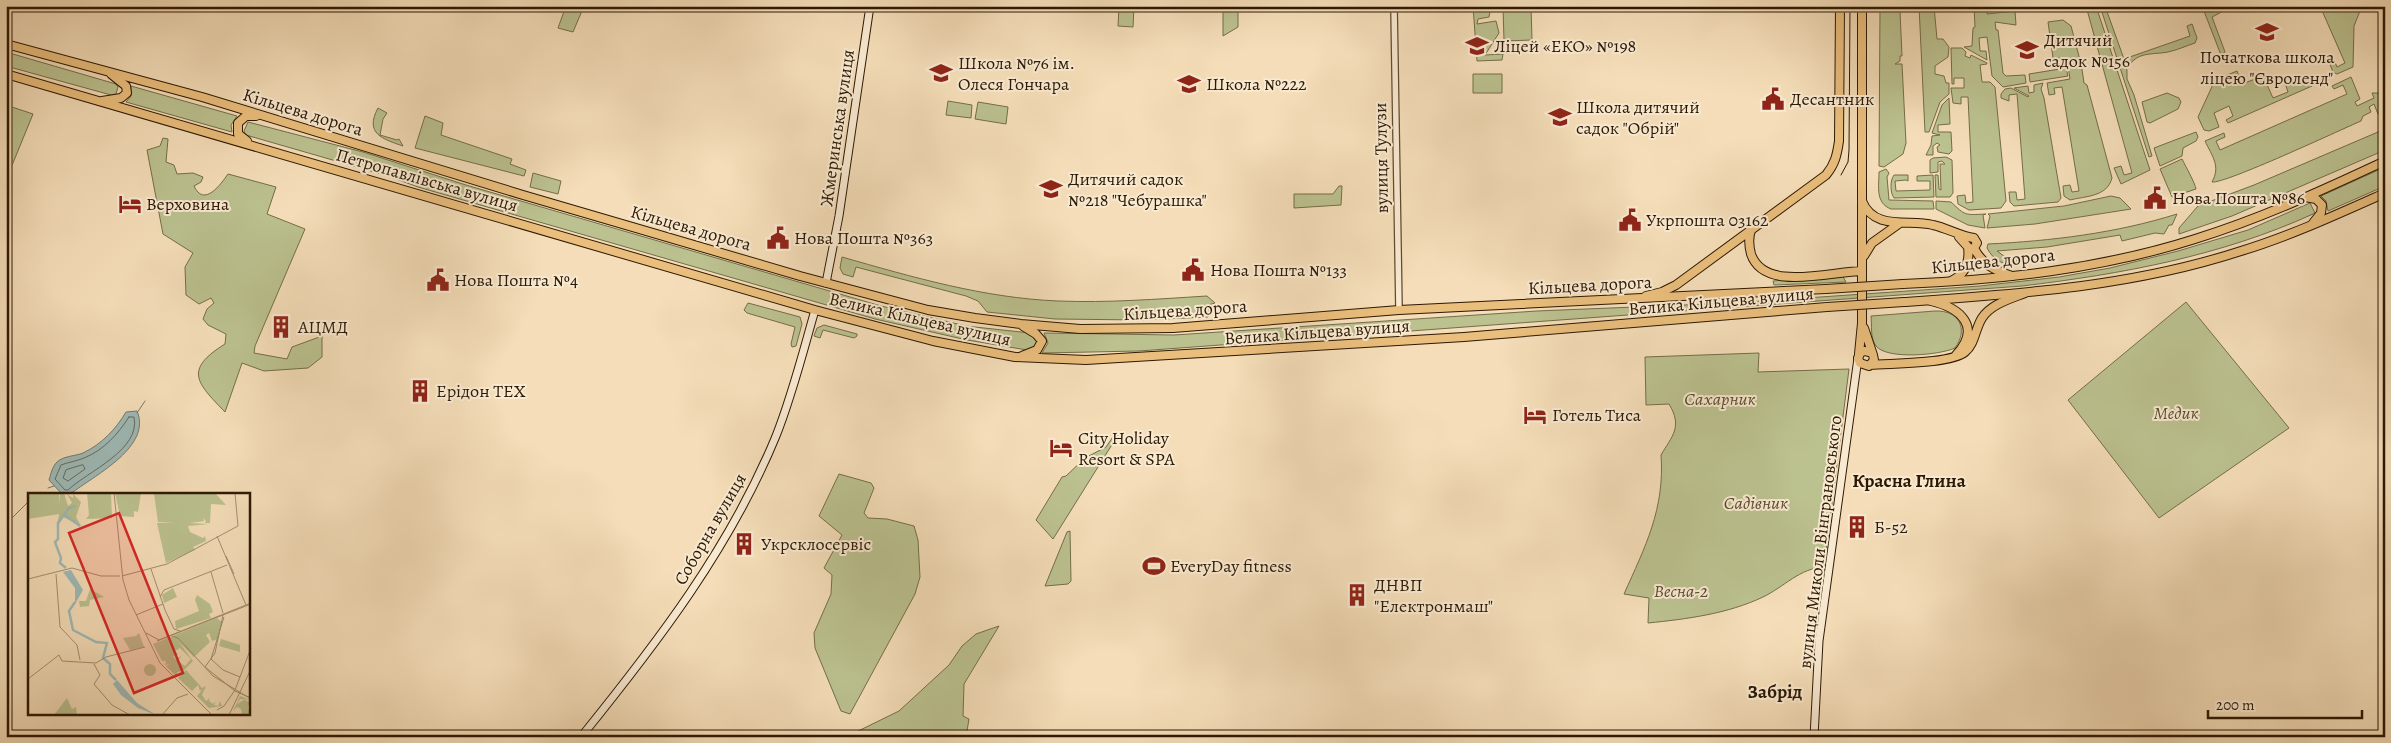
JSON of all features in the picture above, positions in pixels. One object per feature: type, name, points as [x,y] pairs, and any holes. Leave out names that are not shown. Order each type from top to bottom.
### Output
[{"type":"main road","name":"Жмеринська вулиця","points":[[826,283],[839,216],[870,6]]},
{"type":"main road","points":[[1642,297],[1662,292],[1676,285],[1833,167],[1837,156],[1840,6]]},
{"type":"main road","points":[[1862,6],[1862,323],[1859,356],[1860,363],[1868,366],[1943,360],[1967,351],[1982,318],[1987,312],[1994,306],[2026,293],[2106,283],[2178,268],[2240,252],[2385,193]]},
{"type":"main road","name":"Кільцева дорога","points":[[6,44],[108,71],[523,195],[826,283],[928,310],[1021,324],[1080,328],[1173,328],[1399,310],[1826,289],[1950,282],[2012,276],[2072,268],[2148,252],[2228,228],[2385,162]]},
{"type":"main road","points":[[100,102],[121,98],[127,93],[126,86],[108,71]]},
{"type":"main road","name":"Петропавлівська вулиця","points":[[6,74],[815,310]]},
{"type":"main road","points":[[258,146],[241,138],[237,128],[241,118],[246,116],[266,117]]},
{"type":"main road","points":[[1861,194],[1868,212],[1882,220],[1897,223],[1932,224],[1946,230],[1970,244],[1986,264],[2012,276]]},
{"type":"main road","points":[[2304,197],[2316,199],[2322,205],[2321,213],[2312,224]]},
{"type":"main road","points":[[1862,248],[1872,236],[1897,223]]},
{"type":"main road","points":[[1862,260],[1872,243],[1897,223]]},
{"type":"main road","points":[[1753,227],[1750,239],[1752,256],[1760,268],[1775,276],[1803,277],[1862,271]]},
{"type":"main road","points":[[1950,282],[1963,273],[1968,263],[1970,244]]},
{"type":"main road","name":"Кільцева дорога","points":[[1826,307],[2026,293]]},
{"type":"main road","points":[[1927,300],[1951,307],[1964,319],[1967,337],[1961,350],[1954,357]]},
{"type":"main road","name":"Велика Кільцева вулиця","points":[[815,310],[933,341],[1015,357],[1086,360],[1546,331],[1826,307]]},
{"type":"main road","name":"Соборна вулиця","points":[[581,737],[681,607],[737,518],[763,466],[780,423],[815,310]]},
{"type":"main road","points":[[1855,381],[1873,362],[1873,354],[1862,323]]},
{"type":"main road","points":[[1015,357],[1032,353],[1041,344],[1039,336],[1021,324]]},
{"type":"main road","points":[[1859,356],[1865,350],[1898,363]]},
{"type":"main road","name":"вулиця Миколи Вінграновського","points":[[1814,737],[1819,641],[1859,356]]},
{"type":"street","name":"вулиця Тулузи","points":[[1394,6],[1399,310]]},
{"type":"green space","points":[[566,6],[584,6],[573,32],[558,28]]},
{"type":"green space","points":[[1119,6],[1134,6],[1133,27],[1118,26]]},
{"type":"green space","points":[[1223,6],[1238,6],[1238,27],[1223,36]]},
{"type":"green space","points":[[1473,6],[1491,6],[1489,17],[1478,19],[1477,24],[1496,21],[1499,33],[1485,55],[1503,54],[1502,60],[1477,61]]},
{"type":"green space","points":[[1503,6],[1531,6],[1532,40],[1504,41]]},
{"type":"green space","points":[[1880,6],[1899,6],[1900,11],[1902,56],[1900,56],[1900,61],[1895,64],[1902,64],[1906,143],[1903,154],[1884,167],[1879,166]]},
{"type":"green space","points":[[1919,6],[1934,6],[1937,39],[1943,39],[1949,47],[1948,57],[1935,66],[1935,74],[1944,76],[1946,83],[1949,83],[1949,94],[1940,102],[1929,132],[1925,132]]},
{"type":"green space","points":[[1974,6],[1989,6],[1987,14],[2015,11],[2016,25],[1995,22],[1996,30],[1998,30],[2003,73],[2006,76],[2025,75],[2026,83],[2003,87],[1992,76],[1987,37],[1979,38],[1980,51],[1986,51],[1987,60],[1964,47],[1972,46],[1973,28],[1975,27]]},
{"type":"green space","points":[[2086,6],[2096,6],[2150,170],[2121,184],[2114,168],[2121,166],[2124,175],[2132,173]]},
{"type":"green space","points":[[2100,6],[2105,6],[2124,59],[2190,36],[2187,26],[2192,24],[2197,38],[2195,43],[2175,50],[2136,58],[2128,67],[2124,60],[2122,61],[2127,70],[2127,79],[2134,95],[2152,156],[2149,157]]},
{"type":"green space","points":[[2202,6],[2233,6],[2212,17],[2225,52],[2221,55]]},
{"type":"green space","points":[[2320,6],[2362,6],[2354,26],[2353,67],[2337,74],[2333,72],[2329,62],[2334,60],[2337,67],[2345,63]]},
{"type":"green space","points":[[2063,20],[2071,26],[2080,60],[2062,64],[2061,58],[2058,58],[2058,64],[2054,65],[2048,22]]},
{"type":"green space","points":[[1951,48],[1962,48],[1966,52],[1965,56],[1970,58],[1971,55],[1987,63],[1980,65],[1982,82],[1990,82],[1995,87],[2006,201],[2001,208],[1969,210],[1958,204],[1957,196],[1965,195],[1966,203],[1973,202],[1968,97],[1961,97],[1961,104],[1953,103],[1951,88],[1964,88],[1964,78],[1954,78],[1954,84],[1952,84]]},
{"type":"green space","points":[[6,52],[116,84],[118,87],[116,94],[111,95],[6,66]]},
{"type":"green space","points":[[2081,63],[2084,83],[2087,85],[2112,178],[2106,189],[2101,192],[2070,200],[2064,196],[2063,186],[2070,185],[2072,192],[2079,191],[2062,87],[2054,88],[2055,94],[2049,95],[2047,83],[2070,79],[2068,66]]},
{"type":"green space","points":[[2066,68],[2068,76],[2030,82],[2029,74]]},
{"type":"green space","points":[[2237,71],[2242,84],[2263,76],[2273,98],[2288,92],[2285,83],[2291,81],[2293,84],[2306,82],[2312,86],[2228,123],[2226,120],[2233,116],[2229,106],[2214,113],[2219,127],[2209,131],[2204,130],[2198,117],[2215,80]]},
{"type":"green space","points":[[1473,74],[1502,74],[1502,93],[1473,93]]},
{"type":"green space","points":[[2351,77],[2360,99],[2355,102],[2357,106],[2374,98],[2372,93],[2381,93],[2385,103],[2385,110],[2378,114],[2374,104],[2369,107],[2371,112],[2363,116],[2361,121],[2238,175],[2212,182],[2216,166],[2205,141],[2224,133],[2225,137],[2216,141],[2220,150],[2347,94],[2343,85],[2334,89],[2332,86]]},
{"type":"green space","points":[[2043,83],[2041,89],[2061,198],[2058,202],[2014,206],[2010,202],[2009,192],[2016,192],[2017,200],[2025,199],[2017,94],[2009,95],[2009,101],[2001,98],[2001,94],[2005,89],[2011,88],[2028,97],[2014,88],[2028,86],[2029,93],[2034,92],[2034,85]]},
{"type":"green space","points":[[131,86],[237,116],[231,125],[232,132],[126,102],[131,96]]},
{"type":"green space","points":[[2167,93],[2179,98],[2181,102],[2178,109],[2150,123],[2147,122],[2142,102]]},
{"type":"green space","points":[[1949,98],[1950,124],[1938,125],[1938,132],[1951,132],[1952,151],[1949,154],[1938,152],[1937,147],[1940,145],[1937,143],[1933,146],[1933,155],[1926,155],[1931,145],[1932,136],[1940,135],[1932,133],[1942,105]]},
{"type":"green space","points":[[948,101],[972,105],[971,118],[946,115]]},
{"type":"green space","points":[[978,102],[1008,107],[1006,124],[975,119]]},
{"type":"green space","points":[[6,105],[33,114],[6,180]]},
{"type":"green space","points":[[378,108],[387,113],[383,119],[380,135],[399,139],[403,146],[383,138],[374,130],[374,117]]},
{"type":"green space","points":[[425,116],[443,123],[441,135],[512,159],[510,164],[526,170],[524,176],[415,148]]},
{"type":"green space","points":[[248,122],[363,152],[466,185],[881,306],[966,326],[1030,333],[1038,342],[1034,348],[1027,350],[967,340],[875,319],[418,187],[388,176],[246,135],[244,131]]},
{"type":"green space","points":[[2385,129],[2385,150],[2232,216],[2179,234],[2179,228],[2198,206],[2254,185]]},
{"type":"green space","points":[[2196,132],[2198,137],[2196,141],[2183,148],[2182,156],[2160,166],[2154,148]]},
{"type":"green space","points":[[163,138],[168,139],[166,162],[174,165],[177,174],[193,173],[203,177],[201,182],[194,186],[198,192],[207,195],[212,192],[228,174],[276,187],[267,214],[305,229],[255,346],[254,353],[287,359],[292,347],[322,336],[322,357],[308,368],[264,371],[242,363],[225,412],[202,385],[199,369],[212,353],[225,344],[226,334],[208,325],[203,319],[207,309],[214,303],[211,298],[199,304],[186,295],[185,267],[193,253],[163,234],[147,150],[160,146]]},
{"type":"green space","points":[[1946,157],[1952,160],[1953,193],[1950,197],[1936,197],[1935,175],[1938,175],[1939,189],[1941,190],[1940,164],[1945,164],[1942,161],[1938,162],[1938,172],[1930,173],[1930,160]]},
{"type":"green space","points":[[2182,159],[2196,189],[2172,197],[2160,169]]},
{"type":"green space","points":[[2385,167],[2385,186],[2328,211],[2326,201],[2321,196]]},
{"type":"green space","points":[[1886,169],[1889,173],[1887,177],[1889,200],[1933,201],[1934,209],[1891,209],[1882,203],[1879,194],[1879,172]]},
{"type":"green space","points":[[533,173],[561,181],[558,194],[530,187]]},
{"type":"green space","points":[[1894,175],[1908,175],[1908,181],[1895,181],[1896,191],[1930,190],[1930,181],[1917,181],[1917,176],[1933,175],[1934,197],[1894,198],[1891,186]]},
{"type":"green space","points":[[1339,186],[1342,186],[1341,205],[1294,208],[1294,194],[1333,194]]},
{"type":"green space","points":[[2111,196],[2120,198],[2131,209],[2035,224],[1987,228],[1990,216],[1988,214],[2064,206]]},
{"type":"green space","points":[[1936,201],[1951,202],[1966,214],[1986,214],[1983,215],[1985,228],[1968,225],[1936,209]]},
{"type":"green space","points":[[2310,203],[2315,213],[2313,214],[2278,229],[2207,252],[2097,276],[2022,286],[1139,351],[1042,353],[1048,343],[1044,333],[1174,335],[1537,311],[1733,303],[1980,286],[2059,277],[2110,268],[2178,251],[2248,230]]},
{"type":"green space","points":[[2177,214],[2172,225],[2169,225],[2164,234],[2155,233],[2122,241],[2120,235],[2047,247],[1997,251],[2008,259],[2017,260],[2018,265],[2000,261],[1992,256],[1987,248],[1988,244],[2036,241],[2107,231]]},
{"type":"green space","points":[[842,257],[948,285],[1003,296],[1058,301],[1095,301],[1207,296],[1215,303],[1208,305],[1208,317],[1141,320],[1055,319],[987,312],[978,301],[966,296],[856,267],[853,277],[843,274],[840,268]]},
{"type":"green space","points":[[1842,275],[1846,282],[1774,285],[1773,281]]},
{"type":"green space","name":"Медик","points":[[2186,302],[2289,428],[2159,518],[2068,400]]},
{"type":"green space","points":[[748,303],[800,317],[802,324],[796,346],[792,347],[791,344],[795,327],[747,313],[744,310]]},
{"type":"green space","points":[[1935,311],[1950,314],[1956,317],[1959,322],[1961,334],[1955,348],[1938,353],[1902,355],[1882,350],[1874,343],[1871,316]]},
{"type":"green space","points":[[824,325],[857,334],[857,336],[854,338],[823,330],[820,338],[814,336],[817,328]]},
{"type":"green space","points":[[1759,353],[1758,372],[1849,369],[1824,567],[1815,568],[1800,574],[1771,593],[1735,608],[1692,617],[1648,623],[1649,598],[1624,594],[1652,527],[1660,493],[1661,455],[1672,437],[1676,425],[1669,404],[1646,405],[1645,357]]},
{"type":"green space","points":[[1115,434],[1118,435],[1053,539],[1036,520],[1062,477],[1066,476],[1085,458],[1106,447]]},
{"type":"green space","points":[[839,474],[871,483],[874,488],[864,513],[868,518],[887,519],[914,526],[918,540],[920,577],[915,594],[850,714],[841,711],[815,648],[814,633],[831,594],[832,575],[824,568],[842,535],[819,516]]},
{"type":"green space","points":[[1070,531],[1071,581],[1068,584],[1045,586],[1067,532]]},
{"type":"green space","points":[[999,626],[964,684],[963,716],[969,719],[966,737],[846,737],[899,711],[949,665],[962,646],[976,634]]},
{"type":"water","points":[[137,411],[140,424],[137,436],[130,447],[108,468],[73,492],[61,493],[49,480],[57,462],[63,458],[80,454],[96,445],[108,436],[126,412]]},
{"type":"waterway","points":[[137,413],[145,401]]},
{"type":"waterway","points":[[48,488],[54,486]]},
{"type":"waterway","points":[[6,524],[28,502]]},
{"type":"tram line","points":[[1841,175],[1848,162],[1849,150],[1850,6]]},
{"type":"place","name":"Початкова школа ліцею \"Євроленд\"","points":[[2267,32]]},
{"type":"place","name":"Ліцей «ЕКО» №198","points":[[1477,46]]},
{"type":"place","name":"Дитячий садок №156","points":[[2027,50]]},
{"type":"place","name":"Школа №76 ім. Олеся Гончара","points":[[941,73]]},
{"type":"place","name":"Школа №222","points":[[1189,84]]},
{"type":"place","name":"Десантник","points":[[1773,99]]},
{"type":"place","name":"Школа дитячий садок \"Обрій\"","points":[[1560,117]]},
{"type":"place","name":"Дитячий садок №218 \"Чебурашка\"","points":[[1051,189]]},
{"type":"place","name":"Нова Пошта №86","points":[[2155,198]]},
{"type":"place","name":"Верховина","points":[[130,204]]},
{"type":"place","name":"Укрпошта 03162","points":[[1630,220]]},
{"type":"place","name":"Нова Пошта №363","points":[[778,238]]},
{"type":"place","name":"Нова Пошта №133","points":[[1193,270]]},
{"type":"place","name":"Нова Пошта №4","points":[[438,280]]},
{"type":"place","name":"АЦМД","points":[[281,327]]},
{"type":"place","name":"Ерідон ТЕХ","points":[[420,391]]},
{"type":"place","name":"Готель Тиса","points":[[1535,415]]},
{"type":"place","name":"City Holiday Resort & SPA","points":[[1061,448]]},
{"type":"place","name":"Б-52","points":[[1857,527]]},
{"type":"place","name":"Укрсклосервіс","points":[[744,544]]},
{"type":"place","name":"EveryDay fitness","points":[[1154,566]]},
{"type":"place","name":"ДНВП \"Електронмаш\"","points":[[1357,595]]},
{"type":"district","name":"Красна Глина","points":[[1909,481]]},
{"type":"district","name":"Забрід","points":[[1775,692]]},
{"type":"park label","name":"Сахарник","points":[[1720,399]]},
{"type":"park label","name":"Садівник","points":[[1756,503]]},
{"type":"park label","name":"Весна-2","points":[[1681,591]]}]
